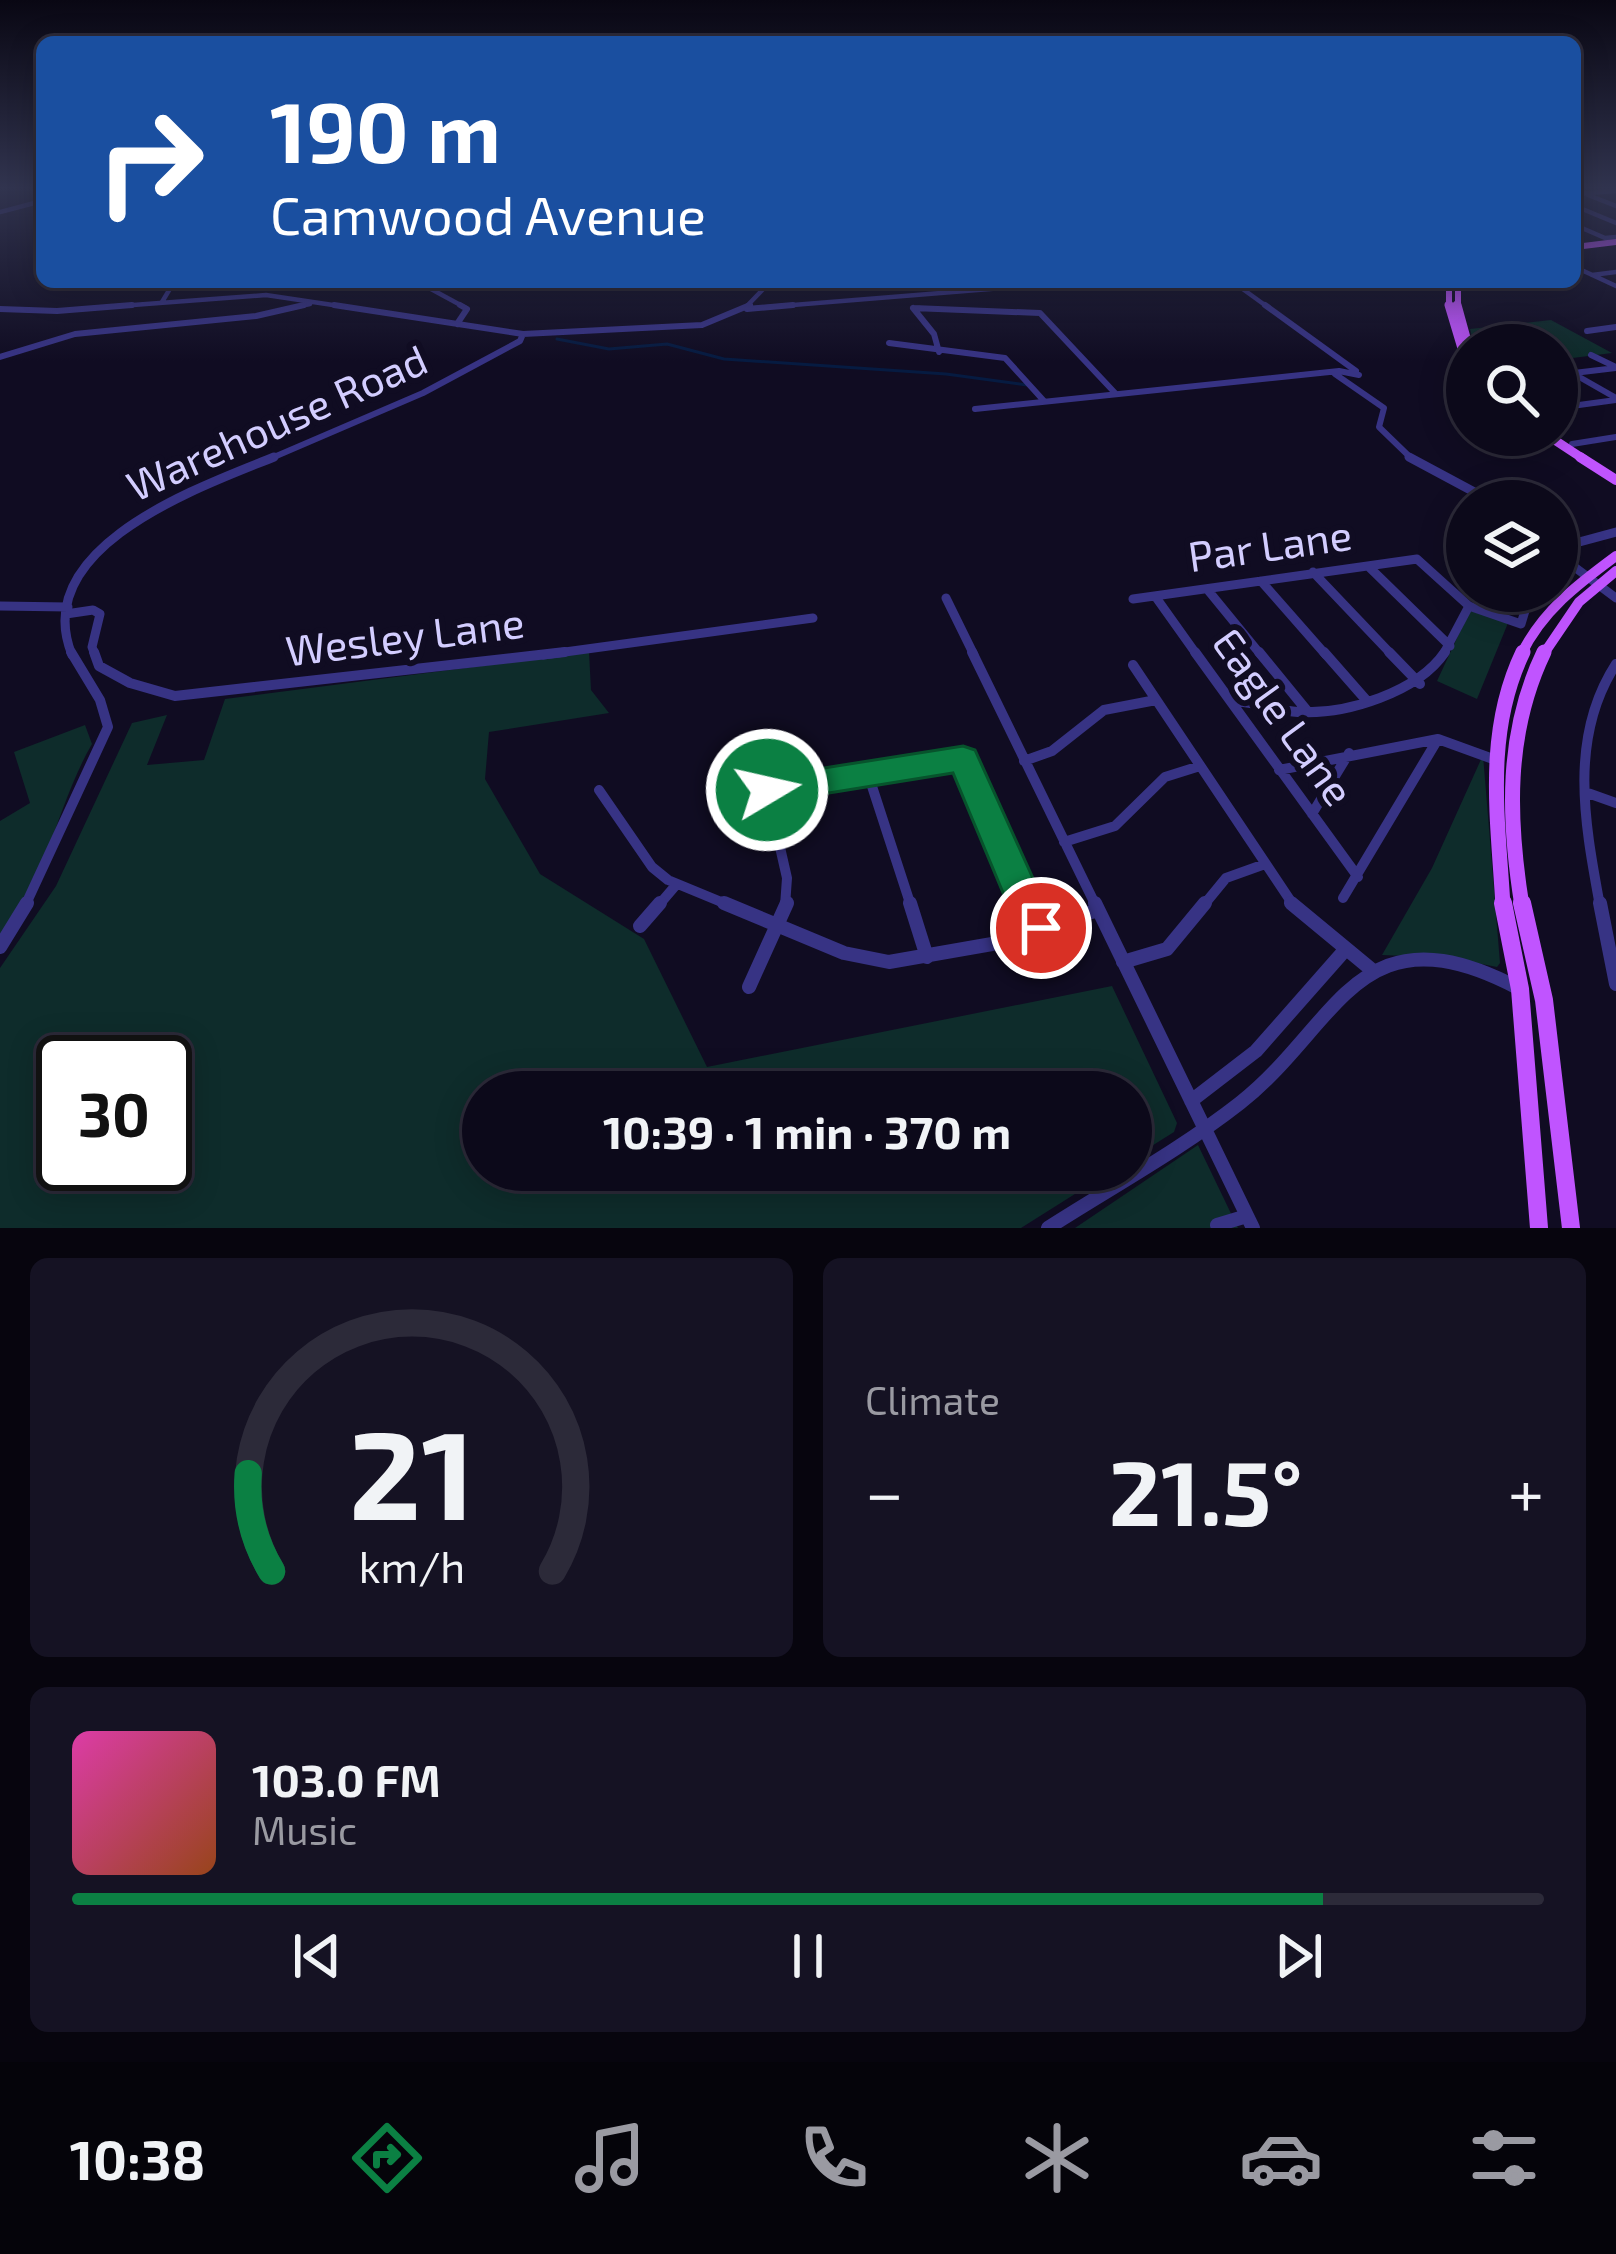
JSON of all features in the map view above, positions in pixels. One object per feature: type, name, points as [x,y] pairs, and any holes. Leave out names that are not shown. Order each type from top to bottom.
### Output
[{"type":"main road","points":[[1448,288],[1454,324]]},
{"type":"main road","points":[[1457,288],[1462,324]]},
{"type":"main road","points":[[1578,448],[1616,476]]},
{"type":"main road","points":[[1578,453],[1616,476]]},
{"type":"main road","points":[[1571,1228],[1544,999],[1524,915],[1513,805],[1514,744],[1535,663],[1592,580],[1616,556]]},
{"type":"main road","points":[[1539,1228],[1520,989],[1503,911],[1493,759],[1513,670],[1531,635],[1557,602],[1616,571]]},
{"type":"main road","points":[[1498,722],[1514,744]]},
{"type":"street","points":[[1581,270],[1616,286]]},
{"type":"street","points":[[1591,274],[1616,272]]},
{"type":"street","points":[[162,302],[170,288]]},
{"type":"street","points":[[429,288],[465,307],[468,312],[458,324]]},
{"type":"street","points":[[743,310],[764,288]]},
{"type":"street","points":[[0,309],[57,310],[256,295],[523,334],[676,328],[720,320],[743,310],[1005,288]]},
{"type":"street","points":[[975,409],[1326,373],[1359,375],[1241,288]]},
{"type":"street","points":[[0,357],[75,334],[256,316],[315,302]]},
{"type":"street","points":[[939,352],[934,334],[913,308],[1040,314],[1116,394]]},
{"type":"street","points":[[1611,338],[1591,330],[1616,327]]},
{"type":"street","name":"Warehouse Road","points":[[67,610],[104,550],[150,509],[452,380],[520,341],[523,334]]},
{"type":"street","points":[[890,343],[1005,358],[1044,401]]},
{"type":"street","points":[[1591,355],[1616,367]]},
{"type":"street","points":[[1578,372],[1616,367]]},
{"type":"street","points":[[1326,373],[1345,378],[1384,408],[1379,427],[1390,441],[1450,480]]},
{"type":"street","points":[[1578,377],[1616,399]]},
{"type":"street","points":[[1580,405],[1616,399]]},
{"type":"street","points":[[1578,443],[1616,437]]},
{"type":"street","points":[[1578,540],[1616,532]]},
{"type":"street","name":"Par Lane","points":[[1133,599],[1417,559],[1446,585]]},
{"type":"street","points":[[1367,566],[1450,646]]},
{"type":"street","points":[[1578,568],[1616,598]]},
{"type":"street","points":[[1313,572],[1420,684]]},
{"type":"street","points":[[1261,580],[1367,701]]},
{"type":"street","points":[[1207,589],[1308,712]]},
{"type":"street","name":"Eagle Lane","points":[[1155,596],[1358,878]]},
{"type":"street","points":[[946,598],[1250,1222],[1216,1225]]},
{"type":"street","points":[[0,606],[67,610],[66,644],[108,710],[109,727],[28,902],[0,947]]},
{"type":"street","name":"Wesley Lane","points":[[67,610],[100,614],[92,647],[99,667],[130,683],[175,696],[454,667],[813,618]]},
{"type":"street","points":[[1231,701],[1262,700],[1308,712],[1367,701],[1420,684],[1450,646],[1466,612]]},
{"type":"street","points":[[1487,612],[1522,624],[1525,612]]},
{"type":"street","points":[[1616,664],[1602,682],[1589,722],[1585,792],[1616,984]]},
{"type":"street","points":[[1133,665],[1301,916],[1372,970]]},
{"type":"street","points":[[1024,761],[1052,752],[1104,710],[1156,700]]},
{"type":"street","points":[[1279,770],[1438,739],[1493,759]]},
{"type":"street","points":[[1343,898],[1438,739]]},
{"type":"street","points":[[1312,814],[1349,754]]},
{"type":"street","points":[[749,987],[787,902],[787,878],[767,790],[963,759],[1027,908],[1041,928]]},
{"type":"street","points":[[1064,842],[1115,826],[1165,777],[1200,766]]},
{"type":"street","points":[[868,774],[928,957]]},
{"type":"street","points":[[599,790],[652,867],[676,885],[873,961],[928,957],[1015,940],[1097,910]]},
{"type":"street","points":[[1585,792],[1616,802]]},
{"type":"street","points":[[1123,962],[1167,949],[1226,878],[1265,864]]},
{"type":"street","points":[[640,926],[676,885]]},
{"type":"street","points":[[1191,1101],[1260,1052],[1345,950]]},
{"type":"street","points":[[1048,1228],[1262,1085],[1335,996],[1372,970],[1414,961],[1450,963],[1488,971],[1544,999]]},
{"type":"green space","points":[[1578,335],[1612,353],[1578,357]]},
{"type":"green space","points":[[1469,612],[1508,623],[1477,699],[1437,681]]},
{"type":"green space","points":[[589,652],[591,690],[609,713],[489,732],[485,779],[540,874],[644,939],[707,1067],[1112,986],[1177,1123],[1174,1132],[1152,1146],[1152,1071],[462,1071],[462,1191],[1080,1191],[1021,1228],[0,1228],[0,968],[56,886],[132,723],[167,715],[147,765],[204,760],[225,699]]},
{"type":"green space","points":[[85,725],[92,744],[28,897],[0,942],[0,821],[30,803],[14,752]]},
{"type":"green space","points":[[1483,755],[1500,963],[1497,967],[1451,958],[1382,955],[1432,868]]},
{"type":"green space","points":[[1198,1145],[1238,1228],[1075,1228],[1130,1191],[1152,1191],[1152,1176]]},
{"type":"waterway","points":[[557,339],[609,349],[667,344],[724,359],[946,374],[1027,385]]},
{"type":"route","points":[[767,790],[963,759],[1027,908],[1041,928]]}]
